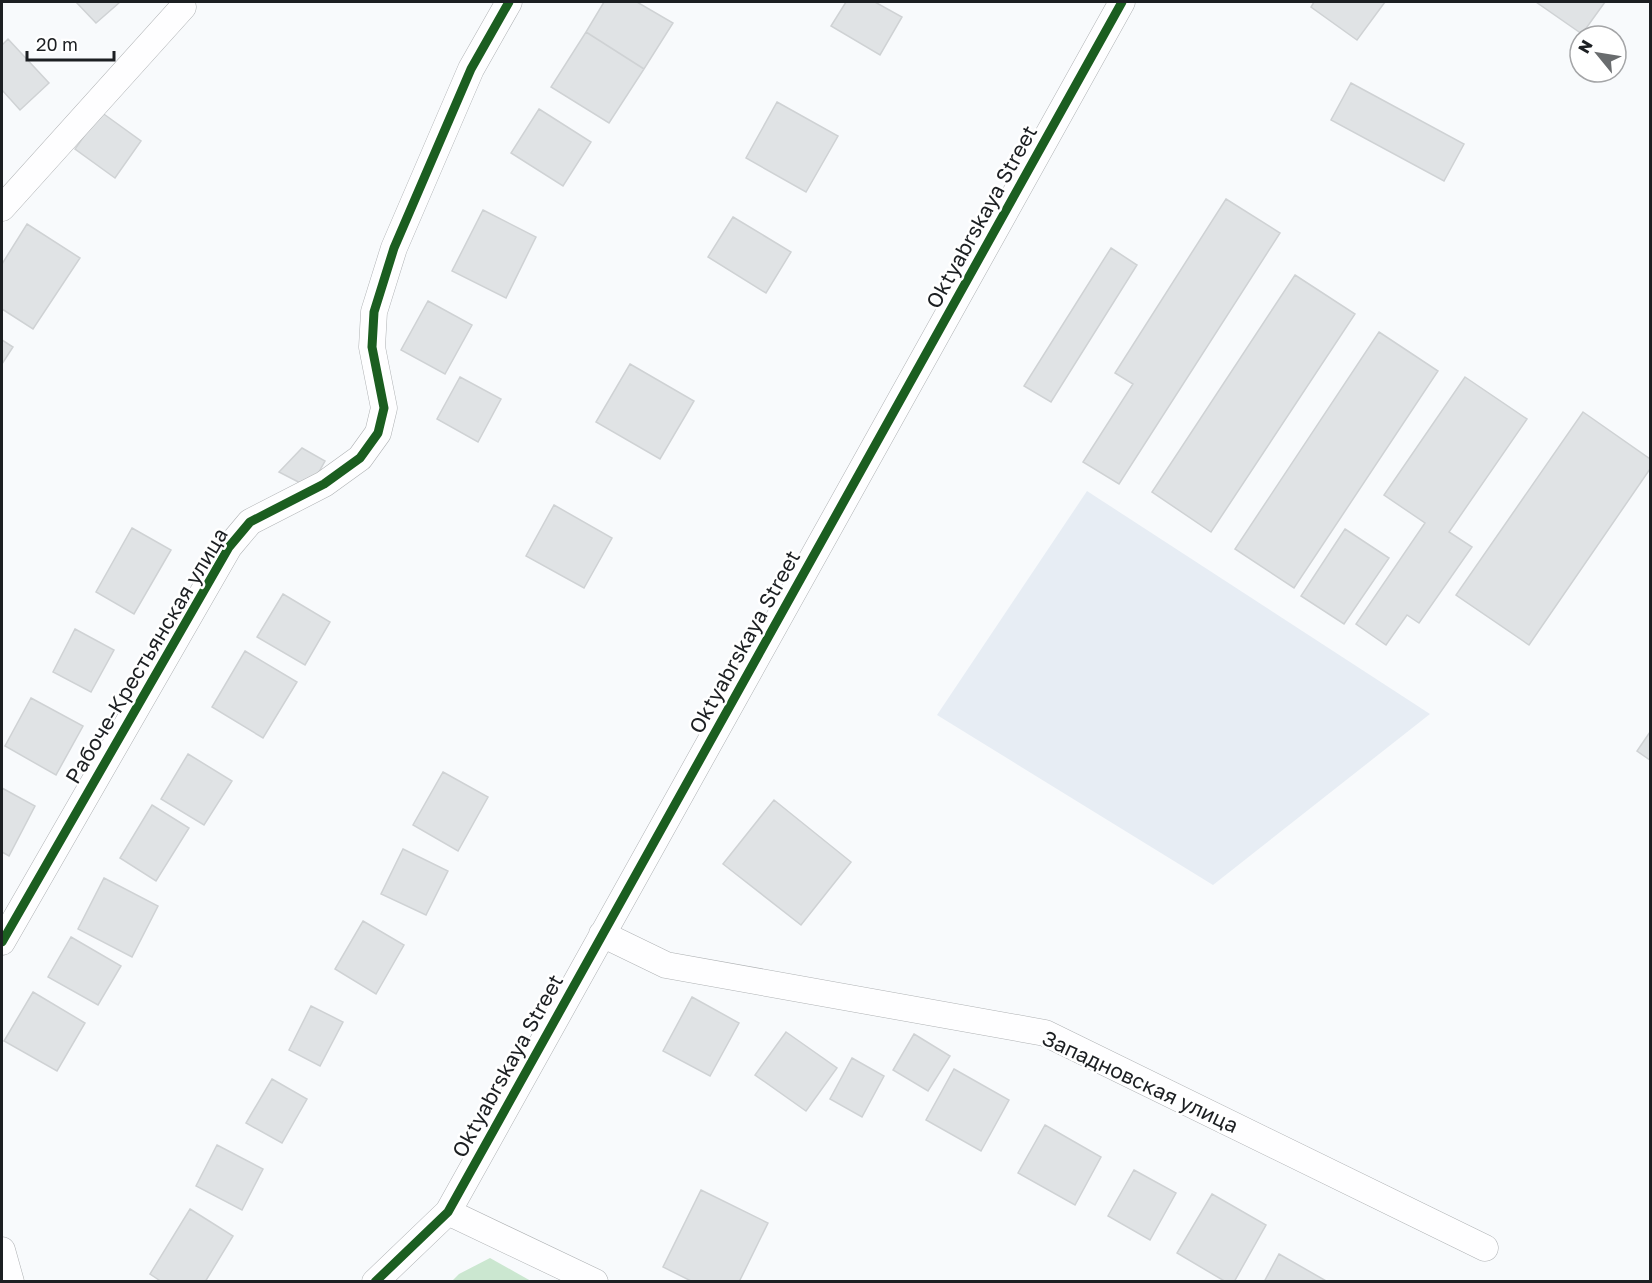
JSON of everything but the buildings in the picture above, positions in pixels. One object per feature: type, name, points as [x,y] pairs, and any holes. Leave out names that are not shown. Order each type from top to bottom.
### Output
[{"type":"street","name":"Рабоче-Крестьянская улица","points":[[2,942],[229,547],[250,522],[324,484],[360,458],[378,433],[384,408],[372,347],[374,312],[394,248],[471,69],[509,2]]},
{"type":"street","name":"Oktyabrskaya Street","points":[[375,1281],[448,1212],[1122,2]]},
{"type":"street","points":[[2,208],[183,7]]},
{"type":"street","name":"Западновская улица","points":[[602,934],[666,965],[1045,1033],[1485,1248]]},
{"type":"street","points":[[448,1212],[595,1281]]},
{"type":"street","points":[[2,1250],[11,1281]]},
{"type":"shaded area","points":[[1087,491],[1430,714],[1213,885],[937,715]]},
{"type":"green space","points":[[490,1258],[531,1281],[452,1281],[459,1274]]},
{"type":"cycle path","points":[[2,942],[229,547],[250,522],[324,484],[360,458],[378,433],[384,408],[372,347],[374,312],[394,248],[471,69],[509,2]]},
{"type":"cycle path","points":[[375,1282],[448,1212],[1122,2]]}]
